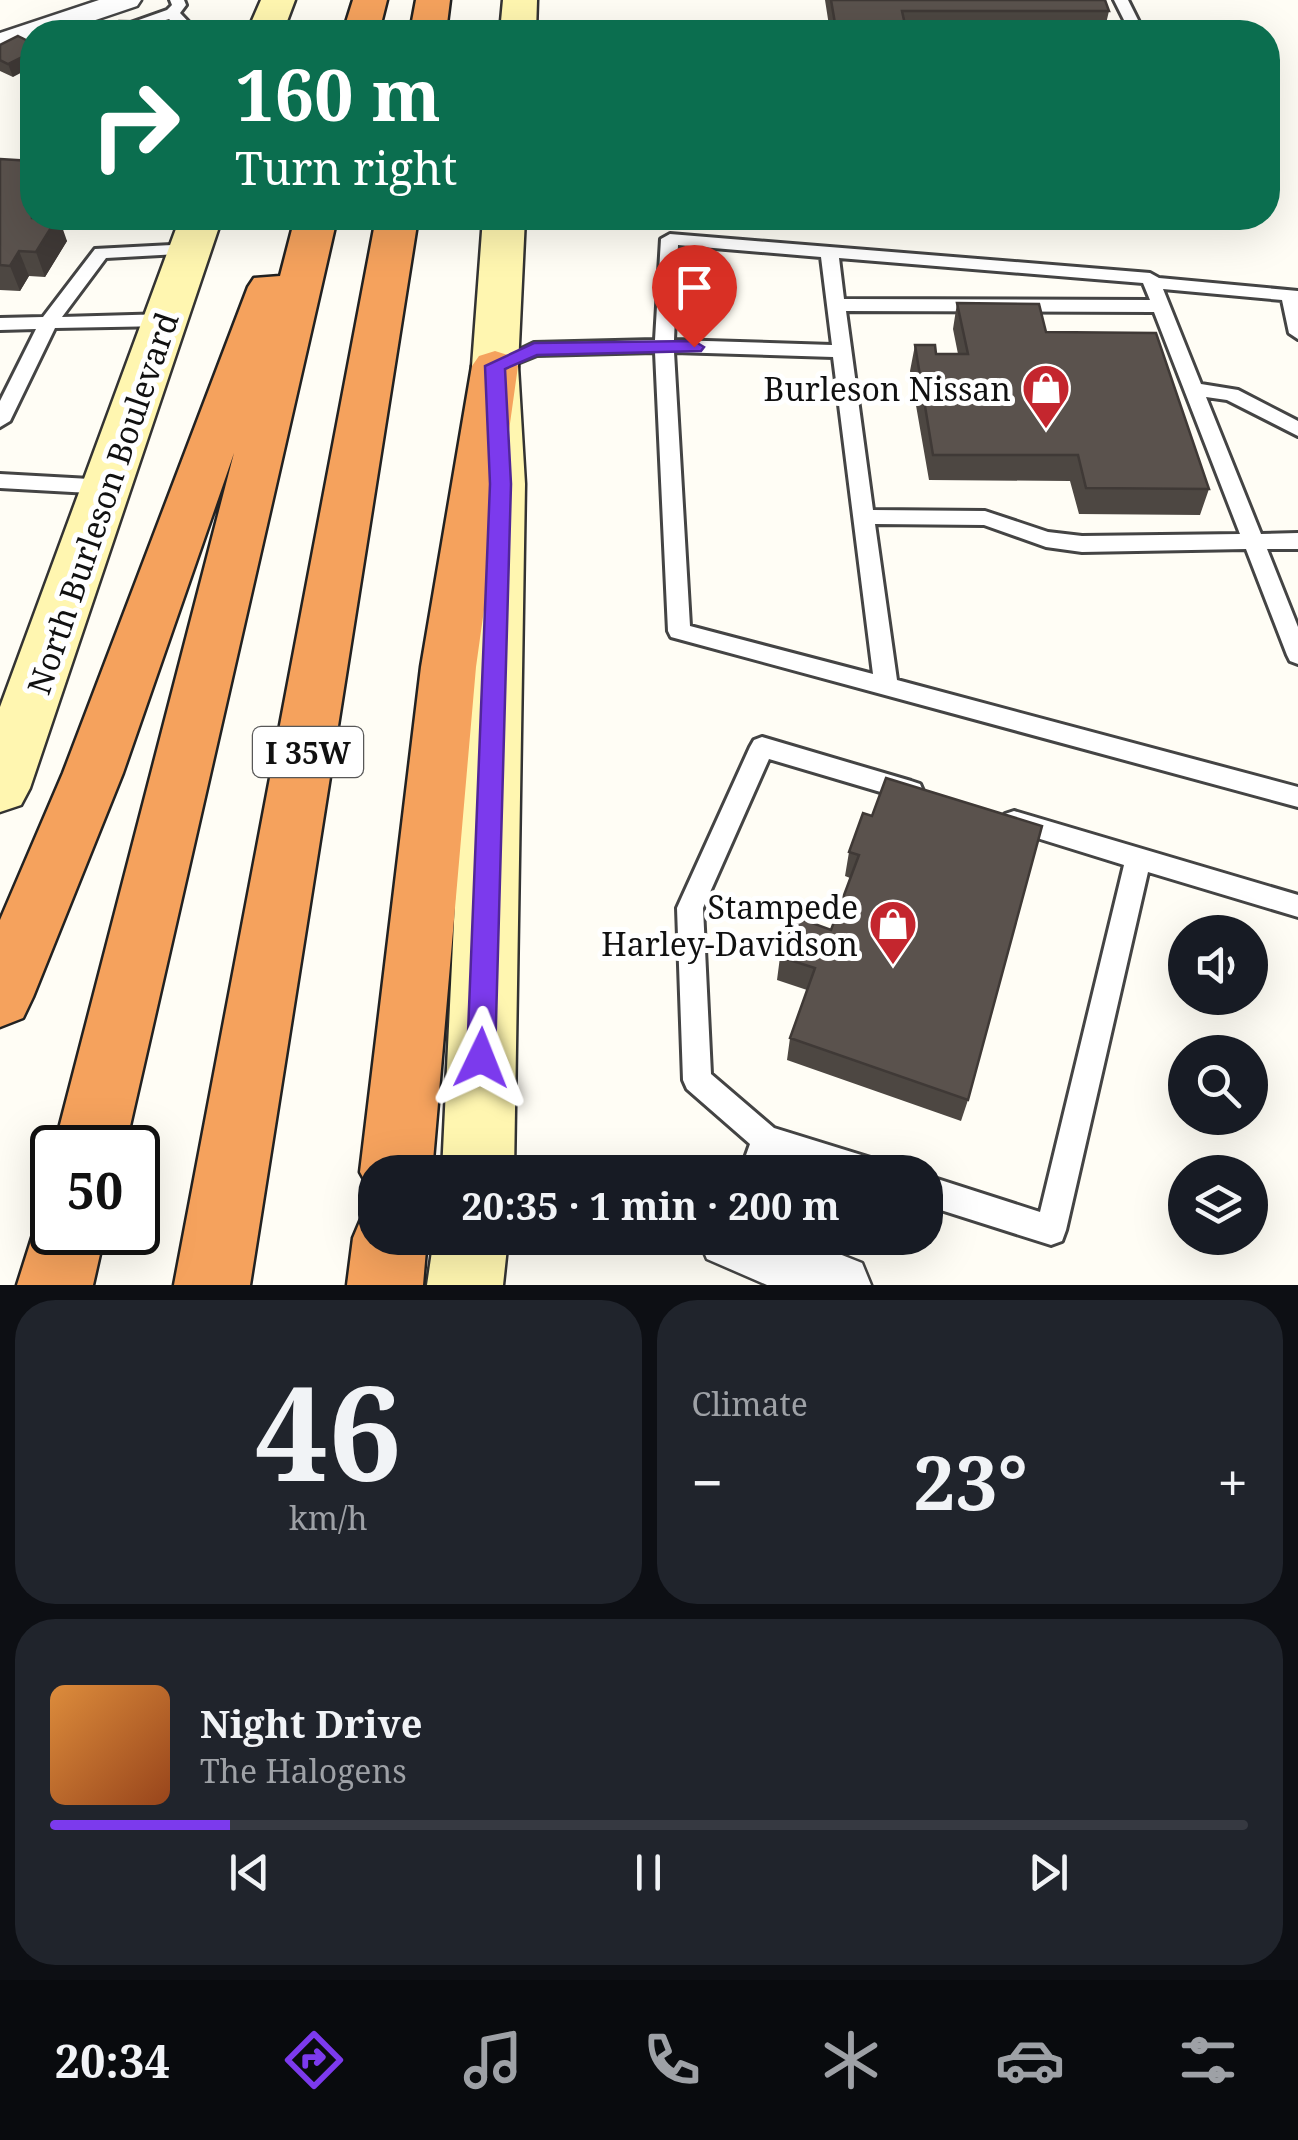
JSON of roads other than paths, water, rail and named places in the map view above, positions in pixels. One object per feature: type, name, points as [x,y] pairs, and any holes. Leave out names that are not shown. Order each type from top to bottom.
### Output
[{"type":"highway","points":[[0,997],[93,772],[287,230]]},
{"type":"highway","points":[[95,1125],[313,230]]},
{"type":"highway","name":"I 35W","points":[[212,1285],[395,230]]},
{"type":"highway","points":[[398,1155],[426,840],[473,485],[495,366]]},
{"type":"highway","points":[[55,1285],[62,1255]]},
{"type":"highway","points":[[384,1285],[388,1255]]},
{"type":"main road","points":[[479,1155],[500,484],[495,366],[503,230]]},
{"type":"main road","name":"North Burleson Boulevard","points":[[0,788],[196,233]]},
{"type":"main road","points":[[466,1285],[469,1255]]},
{"type":"street","points":[[90,20],[127,0]]},
{"type":"street","points":[[770,1255],[840,1285]]},
{"type":"lane","points":[[142,20],[174,7]]},
{"type":"lane","points":[[0,421],[50,320],[102,253],[196,233]]},
{"type":"lane","points":[[1298,656],[1150,278],[670,239],[664,346],[678,631],[1298,798]]},
{"type":"lane","points":[[829,251],[886,687]]},
{"type":"lane","points":[[1152,283],[1294,295],[1298,333]]},
{"type":"lane","points":[[836,305],[1161,306]]},
{"type":"lane","points":[[0,324],[167,320]]},
{"type":"lane","points":[[495,366],[534,349],[664,346],[842,351]]},
{"type":"lane","points":[[1194,389],[1230,394],[1298,428]]},
{"type":"lane","points":[[0,481],[108,487]]},
{"type":"lane","points":[[864,517],[985,518],[1046,539],[1082,544],[1298,541]]},
{"type":"lane","points":[[817,1155],[766,1139],[698,1080],[690,908],[762,747],[934,798]]},
{"type":"lane","points":[[991,814],[1298,906]]},
{"type":"lane","points":[[943,1196],[1051,1230],[1138,858]]},
{"type":"lane","points":[[760,1155],[766,1139]]},
{"type":"place","name":"Burleson Nissan","points":[[1046,430]]},
{"type":"place","name":"Stampede Harley-Davidson","points":[[893,966]]}]
